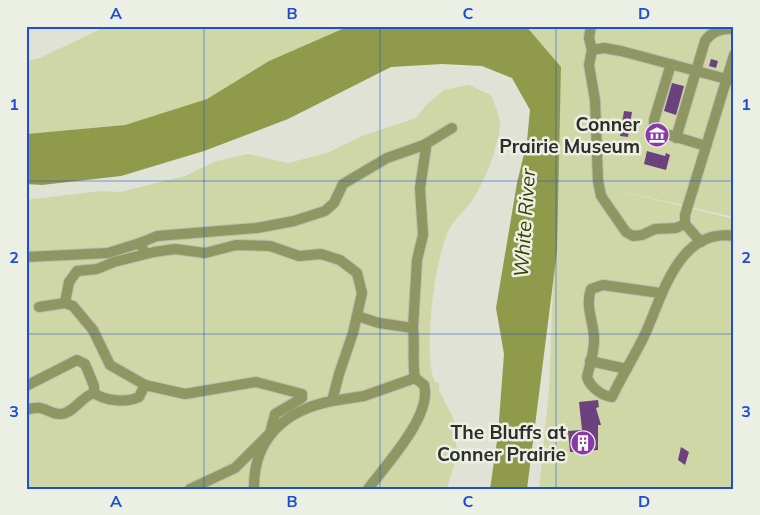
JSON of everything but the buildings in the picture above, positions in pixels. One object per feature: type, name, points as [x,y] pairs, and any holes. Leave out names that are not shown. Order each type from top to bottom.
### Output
[{"type":"lane","points":[[591,26],[589,38],[592,50],[589,65],[595,100],[598,181],[603,201],[626,232],[633,236],[642,236],[655,229],[676,228],[685,224]]},
{"type":"lane","points":[[676,138],[702,48],[707,37],[726,28],[734,29]]},
{"type":"lane","points":[[592,50],[604,48],[621,51],[730,80]]},
{"type":"lane","points":[[701,242],[685,224],[686,209],[730,80],[734,55]]},
{"type":"lane","points":[[671,64],[653,124],[656,131],[706,146]]},
{"type":"lane","points":[[26,257],[108,254],[157,236],[263,227],[325,211],[334,203],[344,184],[387,158],[424,145],[452,128]]},
{"type":"lane","points":[[415,378],[413,366],[415,349],[413,328],[416,268],[423,235],[420,188],[426,148],[424,145]]},
{"type":"lane","points":[[660,293],[603,285],[591,289],[588,296],[594,338],[587,377],[589,383],[608,397],[612,397],[646,332],[660,293],[670,275],[685,255],[701,242],[716,235],[734,236]]},
{"type":"lane","points":[[140,243],[145,254]]},
{"type":"lane","points":[[65,303],[69,282],[78,271],[97,269],[114,262],[145,254],[175,249],[205,253],[242,245],[277,248],[299,256],[332,256],[352,268],[361,280],[362,293],[332,401]]},
{"type":"lane","points":[[39,307],[65,303],[72,306],[83,316],[110,365],[145,385],[185,394],[256,382],[302,394],[302,398],[297,402],[275,414],[270,433],[256,464],[254,489]]},
{"type":"lane","points":[[357,316],[379,323],[413,328]]},
{"type":"lane","points":[[26,386],[77,360],[85,364],[94,386],[94,393]]},
{"type":"lane","points":[[590,361],[627,369]]},
{"type":"lane","points":[[190,489],[235,468],[257,443],[297,412],[332,401],[364,396],[415,378],[422,382],[426,392],[417,419],[406,441],[391,457],[368,489]]},
{"type":"lane","points":[[94,393],[105,398],[131,400],[141,394],[145,385]]},
{"type":"lane","points":[[26,410],[43,407],[57,414],[63,414],[94,393]]},
{"type":"shaded area","points":[[107,26],[349,26],[280,56],[207,99],[125,125],[26,134],[26,61],[40,58]]},
{"type":"shaded area","points":[[526,26],[734,26],[734,217],[607,188],[734,219],[734,489],[539,489],[549,392],[561,68]]},
{"type":"shaded area","points":[[469,85],[491,95],[500,124],[491,163],[471,203],[451,226],[445,239],[435,279],[430,328],[431,369],[435,382],[439,383],[439,390],[454,420],[457,454],[447,489],[26,489],[26,200],[101,191],[120,192],[185,176],[216,161],[248,154],[288,163],[327,153],[362,136],[416,118],[427,104],[444,90]]},
{"type":"water","name":"White River","points":[[349,26],[526,26],[561,67],[557,251],[527,489],[490,489],[498,434],[504,354],[496,308],[517,183],[527,141],[530,110],[512,78],[482,66],[442,64],[391,67],[288,119],[204,151],[121,176],[42,185],[26,184],[26,134],[125,125],[207,99],[269,61]]},
{"type":"place","name":"Conner Prairie Museum","points":[[657,135]]},
{"type":"place","name":"The Bluffs at Conner Prairie","points":[[583,443]]}]
